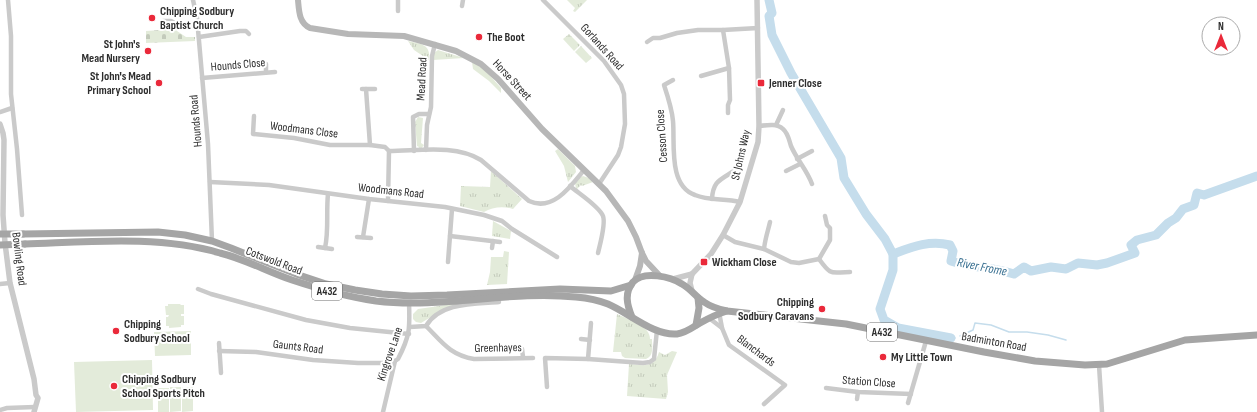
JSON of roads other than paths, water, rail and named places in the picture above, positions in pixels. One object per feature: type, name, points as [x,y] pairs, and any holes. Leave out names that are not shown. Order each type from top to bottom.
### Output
[{"type":"main road","name":"Horse Street","points":[[298,0],[302,20],[305,25],[310,28],[348,34],[404,36],[434,44],[467,56],[481,64],[494,75],[542,129],[599,184],[628,221],[642,254],[650,266],[660,276]]},
{"type":"main road","name":"Cotswold Road","points":[[0,234],[158,232],[185,235],[231,248],[326,284],[382,294],[411,296],[447,295],[560,289],[611,291],[633,282]]},
{"type":"main road","name":"Cotswold Road","points":[[0,244],[154,242],[187,245],[221,253],[291,280],[324,290],[376,301],[409,303],[520,297],[575,297],[597,300],[609,304],[632,317]]},
{"type":"main road","points":[[212,242],[213,247],[221,253]]},
{"type":"main road","points":[[632,317],[627,299],[628,291],[640,266],[642,254]]},
{"type":"main road","name":"A432","points":[[633,282],[644,276],[660,276],[682,284],[692,291],[698,298]]},
{"type":"main road","points":[[696,325],[699,308],[698,298]]},
{"type":"main road","name":"Badminton Road","points":[[698,298],[704,303],[721,311],[846,324],[926,341],[1035,361],[1085,365],[1099,365],[1128,358],[1185,340],[1257,335]]},
{"type":"main road","name":"A432","points":[[632,317],[657,330],[668,334],[677,334],[685,332],[721,311]]},
{"type":"street","name":"Bowling Road","points":[[8,0],[11,36],[11,94],[22,215]]},
{"type":"street","name":"Hounds Road","points":[[193,0],[198,25],[210,182],[212,242]]},
{"type":"street","points":[[398,0],[398,11]]},
{"type":"street","points":[[462,6],[463,0]]},
{"type":"street","name":"Gorlands Road","points":[[543,0],[604,62],[621,85],[624,94],[625,124],[621,147],[599,184]]},
{"type":"street","name":"St Johns Way","points":[[692,274],[711,254],[723,235],[740,202],[758,142],[757,0]]},
{"type":"street","points":[[163,21],[171,21],[180,26],[198,25]]},
{"type":"street","points":[[647,42],[652,38],[660,38],[688,31],[758,28]]},
{"type":"street","points":[[723,30],[729,68],[730,100],[728,104],[728,112]]},
{"type":"street","points":[[198,37],[240,31],[246,31],[249,34]]},
{"type":"street","name":"Mead Road","points":[[426,150],[427,125],[432,96],[432,56],[434,44]]},
{"type":"street","points":[[266,64],[266,72]]},
{"type":"street","points":[[701,76],[729,68]]},
{"type":"street","name":"Hounds Close","points":[[202,78],[275,72]]},
{"type":"street","name":"Cesson Close","points":[[673,80],[664,85],[672,112],[674,129],[673,159],[680,181],[688,192],[700,197],[728,199],[740,202]]},
{"type":"street","points":[[370,145],[364,89],[375,89]]},
{"type":"street","points":[[0,112],[12,108]]},
{"type":"street","points":[[776,125],[783,110]]},
{"type":"street","name":"Mead Road","points":[[414,151],[413,117],[419,114],[429,114]]},
{"type":"street","name":"Woodmans Close","points":[[254,116],[253,134],[294,138],[330,145],[370,145],[385,147],[389,151],[426,150],[462,152],[475,156],[482,160],[533,203],[552,202],[570,186],[584,170]]},
{"type":"street","name":"Bowling Road","points":[[0,124],[4,152],[3,215],[10,283],[34,378],[36,410]]},
{"type":"street","points":[[759,126],[776,125],[786,132],[800,164],[808,173],[812,184]]},
{"type":"street","points":[[388,201],[389,151]]},
{"type":"street","points":[[798,158],[812,151]]},
{"type":"street","points":[[786,171],[800,164]]},
{"type":"street","points":[[712,198],[715,184],[734,171]]},
{"type":"street","points":[[804,180],[810,178]]},
{"type":"street","name":"Woodmans Road","points":[[210,182],[268,185],[328,194],[445,207],[484,215],[502,221],[512,229],[557,257]]},
{"type":"street","points":[[570,186],[595,207],[603,216],[602,246],[598,253]]},
{"type":"street","points":[[325,248],[328,236],[326,209],[328,194]]},
{"type":"street","points":[[363,237],[369,199]]},
{"type":"street","points":[[448,262],[452,209]]},
{"type":"street","points":[[723,235],[735,242],[764,249],[791,262],[799,263],[819,259],[826,249],[830,240],[830,228],[827,225],[825,216]]},
{"type":"street","points":[[764,249],[770,222]]},
{"type":"street","points":[[450,236],[500,242]]},
{"type":"street","points":[[357,237],[370,238]]},
{"type":"street","points":[[492,248],[493,241]]},
{"type":"street","points":[[318,247],[332,249]]},
{"type":"street","points":[[819,259],[830,272],[838,274],[842,272],[850,272]]},
{"type":"street","points":[[671,280],[692,274]]},
{"type":"street","points":[[692,274],[690,283],[692,291]]},
{"type":"street","points":[[0,284],[10,283]]},
{"type":"street","points":[[198,290],[306,320],[350,328],[409,334]]},
{"type":"street","points":[[410,327],[426,326],[430,318],[453,307],[499,302]]},
{"type":"street","name":"Kingrove Lane","points":[[383,412],[395,361],[398,359],[409,334],[409,303]]},
{"type":"street","name":"Blanchards","points":[[721,311],[722,328],[732,349],[785,385],[764,404]]},
{"type":"street","name":"Blanchards","points":[[709,318],[722,328]]},
{"type":"street","points":[[588,359],[591,323]]},
{"type":"street","name":"Greenhayes","points":[[426,326],[449,349],[458,355],[474,359],[533,358]]},
{"type":"street","points":[[547,387],[545,358],[643,363],[650,362],[654,359],[657,330]]},
{"type":"street","points":[[582,339],[590,340]]},
{"type":"street","name":"Station Close","points":[[908,403],[926,341]]},
{"type":"street","points":[[219,343],[221,373]]},
{"type":"street","points":[[522,350],[523,357]]},
{"type":"street","name":"Gaunts Road","points":[[219,351],[256,352],[313,360],[388,363],[395,361]]},
{"type":"street","points":[[1099,365],[1102,412]]},
{"type":"street","name":"Station Close","points":[[826,388],[858,392],[911,394]]},
{"type":"street","points":[[857,399],[858,392]]},
{"type":"street","points":[[0,410],[7,408],[36,410]]},
{"type":"waterway","name":"River Frome","points":[[769,0],[772,13],[769,16],[772,35],[791,73],[841,158],[844,178],[866,214],[885,239],[893,254],[921,245],[935,243],[950,245],[953,251],[951,261],[1014,274],[1024,267],[1031,271],[1051,267],[1066,269],[1078,263],[1097,265],[1107,263],[1135,253],[1131,245],[1137,240],[1156,235],[1168,223],[1176,218],[1183,209],[1194,205],[1197,193],[1204,195],[1257,176]]},
{"type":"waterway","points":[[893,254],[893,270],[880,309],[884,320],[898,328],[951,338]]},
{"type":"waterway","points":[[960,336],[973,330],[975,323],[991,325],[1009,332],[1027,332],[1048,335],[1066,340]]},
{"type":"place","name":"Chipping Sodbury Baptist Church","points":[[152,18]]},
{"type":"place","name":"The Boot","points":[[479,37]]},
{"type":"place","name":"St John's Mead Nursery","points":[[148,51]]},
{"type":"place","name":"St John's Mead Primary School","points":[[159,83]]},
{"type":"place","name":"Jenner Close","points":[[761,83]]},
{"type":"place","name":"Wickham Close","points":[[704,262]]},
{"type":"place","name":"Chipping Sodbury Caravans","points":[[822,309]]},
{"type":"place","name":"Chipping Sodbury School","points":[[116,331]]},
{"type":"place","name":"My Little Town","points":[[883,357]]},
{"type":"place","name":"Chipping Sodbury School Sports Pitch","points":[[114,386]]}]
